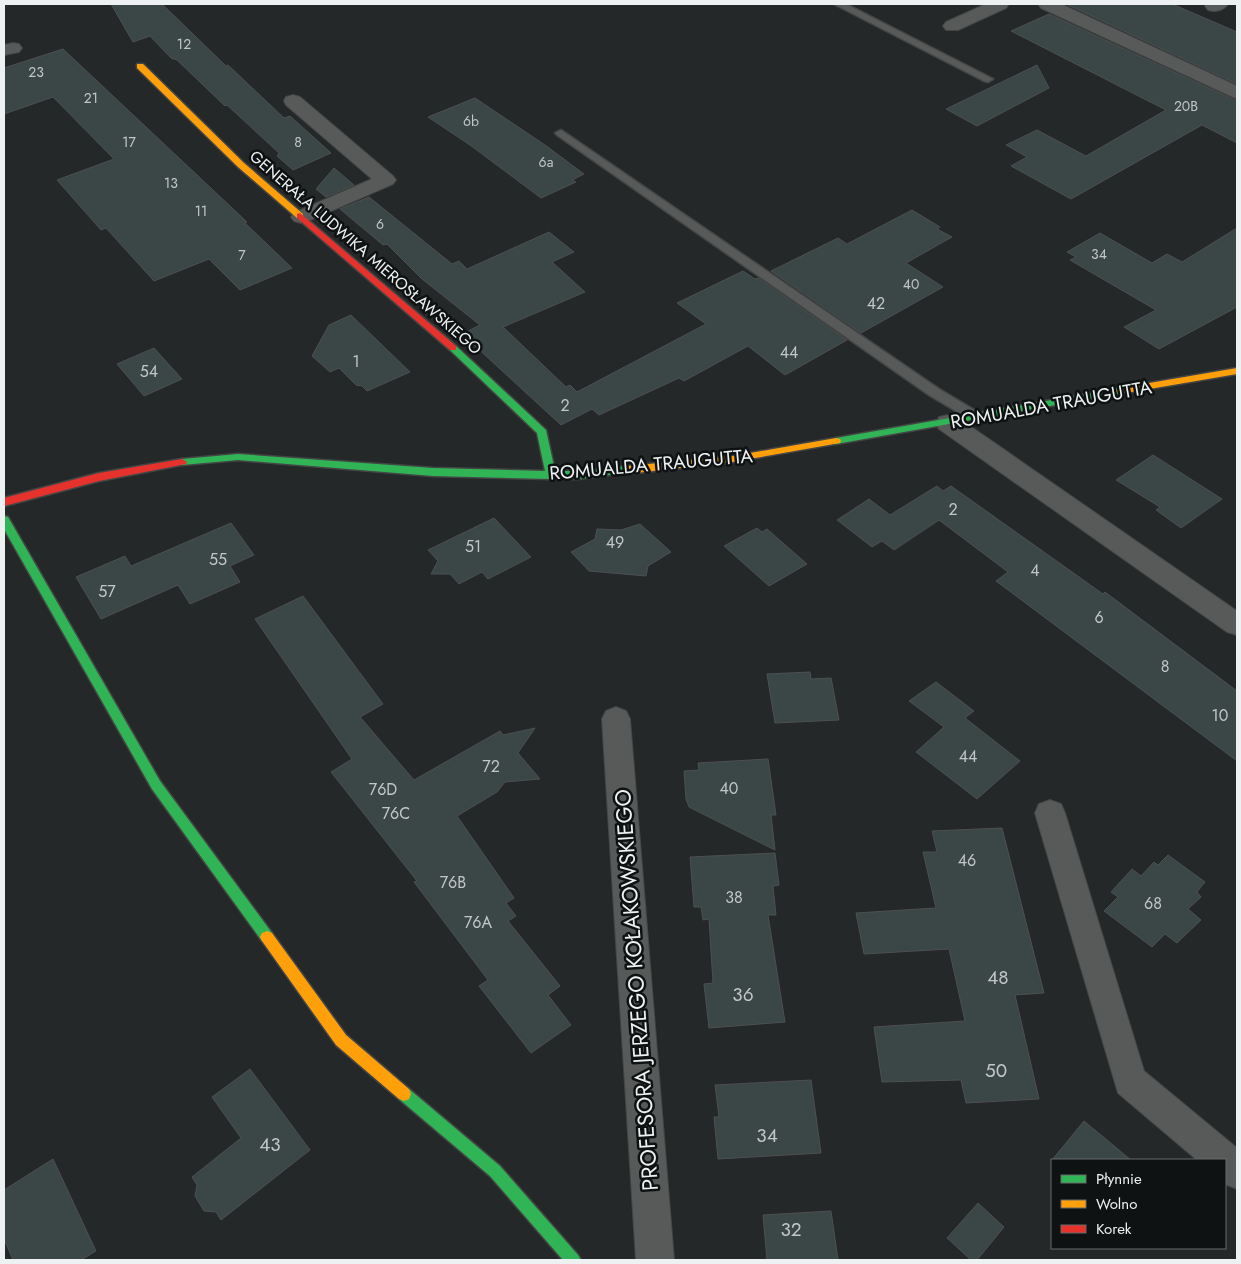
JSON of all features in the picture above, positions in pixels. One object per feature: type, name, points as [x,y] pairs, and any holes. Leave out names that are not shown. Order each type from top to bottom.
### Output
[{"type":"street","points":[[952,26],[1000,4]]},
{"type":"street","points":[[1047,4],[1237,93]]},
{"type":"street","name":"GENERAŁA LUDWIKA MIEROSŁAWSKIEGO","points":[[140,66],[241,165],[456,351],[542,432],[551,475]]},
{"type":"street","points":[[293,101],[386,180],[301,217]]},
{"type":"street","name":"ROMUALDA TRAUGUTTA","points":[[4,502],[99,476],[159,464],[238,458],[433,472],[551,475],[578,475],[733,459],[948,423],[1237,371]]},
{"type":"street","points":[[948,423],[1237,625]]},
{"type":"street","points":[[4,520],[156,785],[341,1040],[495,1170],[573,1260]]},
{"type":"street","name":"PROFESORA JERZEGO KOŁAKOWSKIEGO","points":[[616,719],[655,1260]]},
{"type":"street","points":[[1050,814],[1130,1081],[1223,1159]]},
{"type":"street","points":[[1226,1162],[1237,1171]]},
{"type":"lane","points":[[839,4],[988,79]]},
{"type":"lane","points":[[561,133],[934,392],[976,417]]},
{"type":"building","points":[[111,4],[162,4],[226,66],[228,65],[284,118],[290,116],[331,153],[293,170],[277,156],[279,153],[227,105],[225,106],[177,60],[171,58],[150,36],[133,42]]},
{"type":"building","points":[[1172,4],[1237,32],[1237,84],[1068,5]]},
{"type":"building","points":[[1049,14],[1237,101],[1237,143],[1202,125],[1071,199],[1011,166],[1027,157],[1006,145],[1037,130],[1086,156],[1166,110],[1011,31]]},
{"type":"building","points":[[63,49],[247,222],[245,223],[292,268],[240,290],[209,259],[154,281],[106,228],[101,230],[57,180],[114,159],[53,97],[4,114],[4,68]]},
{"type":"building","points":[[1037,65],[1049,88],[977,126],[946,109]]},
{"type":"building","points":[[475,98],[584,174],[572,180],[576,182],[541,198],[470,145],[428,117]]},
{"type":"building","points":[[334,168],[354,185],[326,197],[316,189]]},
{"type":"building","points":[[369,197],[452,264],[459,261],[467,269],[549,232],[574,252],[552,262],[585,292],[503,327],[566,387],[570,385],[577,392],[706,324],[677,303],[743,271],[755,279],[758,278],[847,340],[785,375],[748,346],[684,381],[679,378],[599,415],[592,409],[561,425],[462,334],[480,325],[422,279],[387,244],[383,245],[340,209]]},
{"type":"building","points":[[912,210],[940,227],[937,229],[952,237],[906,263],[943,287],[861,333],[771,271],[838,238],[847,244]]},
{"type":"building","points":[[1237,228],[1237,307],[1159,349],[1124,327],[1156,310],[1070,260],[1076,257],[1067,252],[1100,233],[1152,263],[1167,254],[1182,262]]},
{"type":"building","points":[[351,315],[410,372],[367,391],[362,386],[356,385],[339,368],[330,372],[312,356],[329,325]]},
{"type":"building","points":[[154,348],[182,379],[144,396],[117,364]]},
{"type":"building","points":[[1153,455],[1222,499],[1181,528],[1156,510],[1160,507],[1116,480]]},
{"type":"building","points":[[937,486],[943,491],[951,486],[1103,594],[1105,592],[1237,691],[1237,761],[996,581],[1008,572],[939,520],[894,550],[882,541],[872,547],[837,520],[869,499],[890,515]]},
{"type":"building","points":[[494,518],[531,557],[488,579],[482,572],[459,584],[450,574],[431,574],[438,561],[428,550]]},
{"type":"building","points":[[231,523],[254,555],[230,566],[240,582],[190,604],[178,585],[101,619],[76,577],[125,556],[131,566]]},
{"type":"building","points":[[640,524],[671,552],[648,566],[646,576],[589,571],[571,552],[595,539],[597,529],[621,530]]},
{"type":"building","points":[[757,528],[762,532],[767,529],[807,564],[769,586],[724,546]]},
{"type":"building","points":[[303,596],[383,704],[360,717],[414,780],[500,731],[503,735],[535,728],[518,753],[540,779],[505,782],[497,792],[457,816],[514,898],[506,903],[516,916],[508,921],[560,986],[548,995],[571,1025],[531,1053],[479,986],[488,980],[414,882],[417,881],[331,772],[352,759],[255,619]]},
{"type":"building","points":[[810,672],[811,679],[831,678],[839,720],[775,723],[767,674]]},
{"type":"building","points":[[936,682],[974,711],[965,718],[1020,761],[977,799],[916,752],[944,727],[909,701]]},
{"type":"building","points":[[768,759],[776,815],[771,815],[775,850],[689,807],[686,799],[684,771],[699,770],[698,763]]},
{"type":"building","points":[[1002,828],[1044,993],[1015,995],[1039,1099],[966,1103],[961,1080],[882,1082],[874,1027],[965,1021],[949,949],[864,954],[856,913],[936,908],[923,852],[937,852],[932,831]]},
{"type":"building","points":[[775,853],[779,885],[773,886],[776,915],[768,915],[785,1022],[709,1028],[704,984],[713,983],[709,919],[703,920],[701,907],[694,907],[690,857]]},
{"type":"building","points":[[1168,855],[1205,882],[1197,892],[1201,897],[1188,909],[1201,920],[1177,943],[1165,934],[1152,947],[1104,911],[1118,897],[1111,892],[1132,869],[1141,876],[1154,862],[1158,865]]},
{"type":"building","points":[[250,1069],[310,1150],[221,1220],[216,1212],[204,1211],[195,1196],[197,1185],[192,1177],[241,1138],[212,1097]]},
{"type":"building","points":[[811,1080],[821,1153],[718,1159],[714,1117],[719,1117],[715,1085]]},
{"type":"building","points":[[1084,1121],[1130,1159],[1053,1159]]},
{"type":"building","points":[[53,1159],[96,1251],[81,1260],[13,1260],[4,1239],[4,1190]]},
{"type":"building","points":[[978,1203],[1004,1227],[977,1260],[971,1260],[947,1238]]},
{"type":"building","points":[[831,1211],[838,1260],[767,1260],[763,1215]]},
{"type":"traffic: fast","points":[[453,348],[542,432],[551,475]]},
{"type":"traffic: fast","points":[[836,441],[1120,391]]},
{"type":"traffic: fast","points":[[182,462],[238,457],[433,472],[578,475],[627,470]]},
{"type":"traffic: fast","points":[[4,520],[156,785],[267,937]]},
{"type":"traffic: fast","points":[[404,1094],[495,1171],[573,1260]]},
{"type":"traffic: slow","points":[[140,66],[241,165],[300,216]]},
{"type":"traffic: slow","points":[[1120,391],[1237,371]]},
{"type":"traffic: slow","points":[[627,470],[733,459],[836,441]]},
{"type":"traffic: slow","points":[[267,937],[341,1040],[404,1094]]},
{"type":"traffic: jam","points":[[300,216],[453,348]]},
{"type":"traffic: jam","points":[[4,502],[99,477],[182,462]]}]
